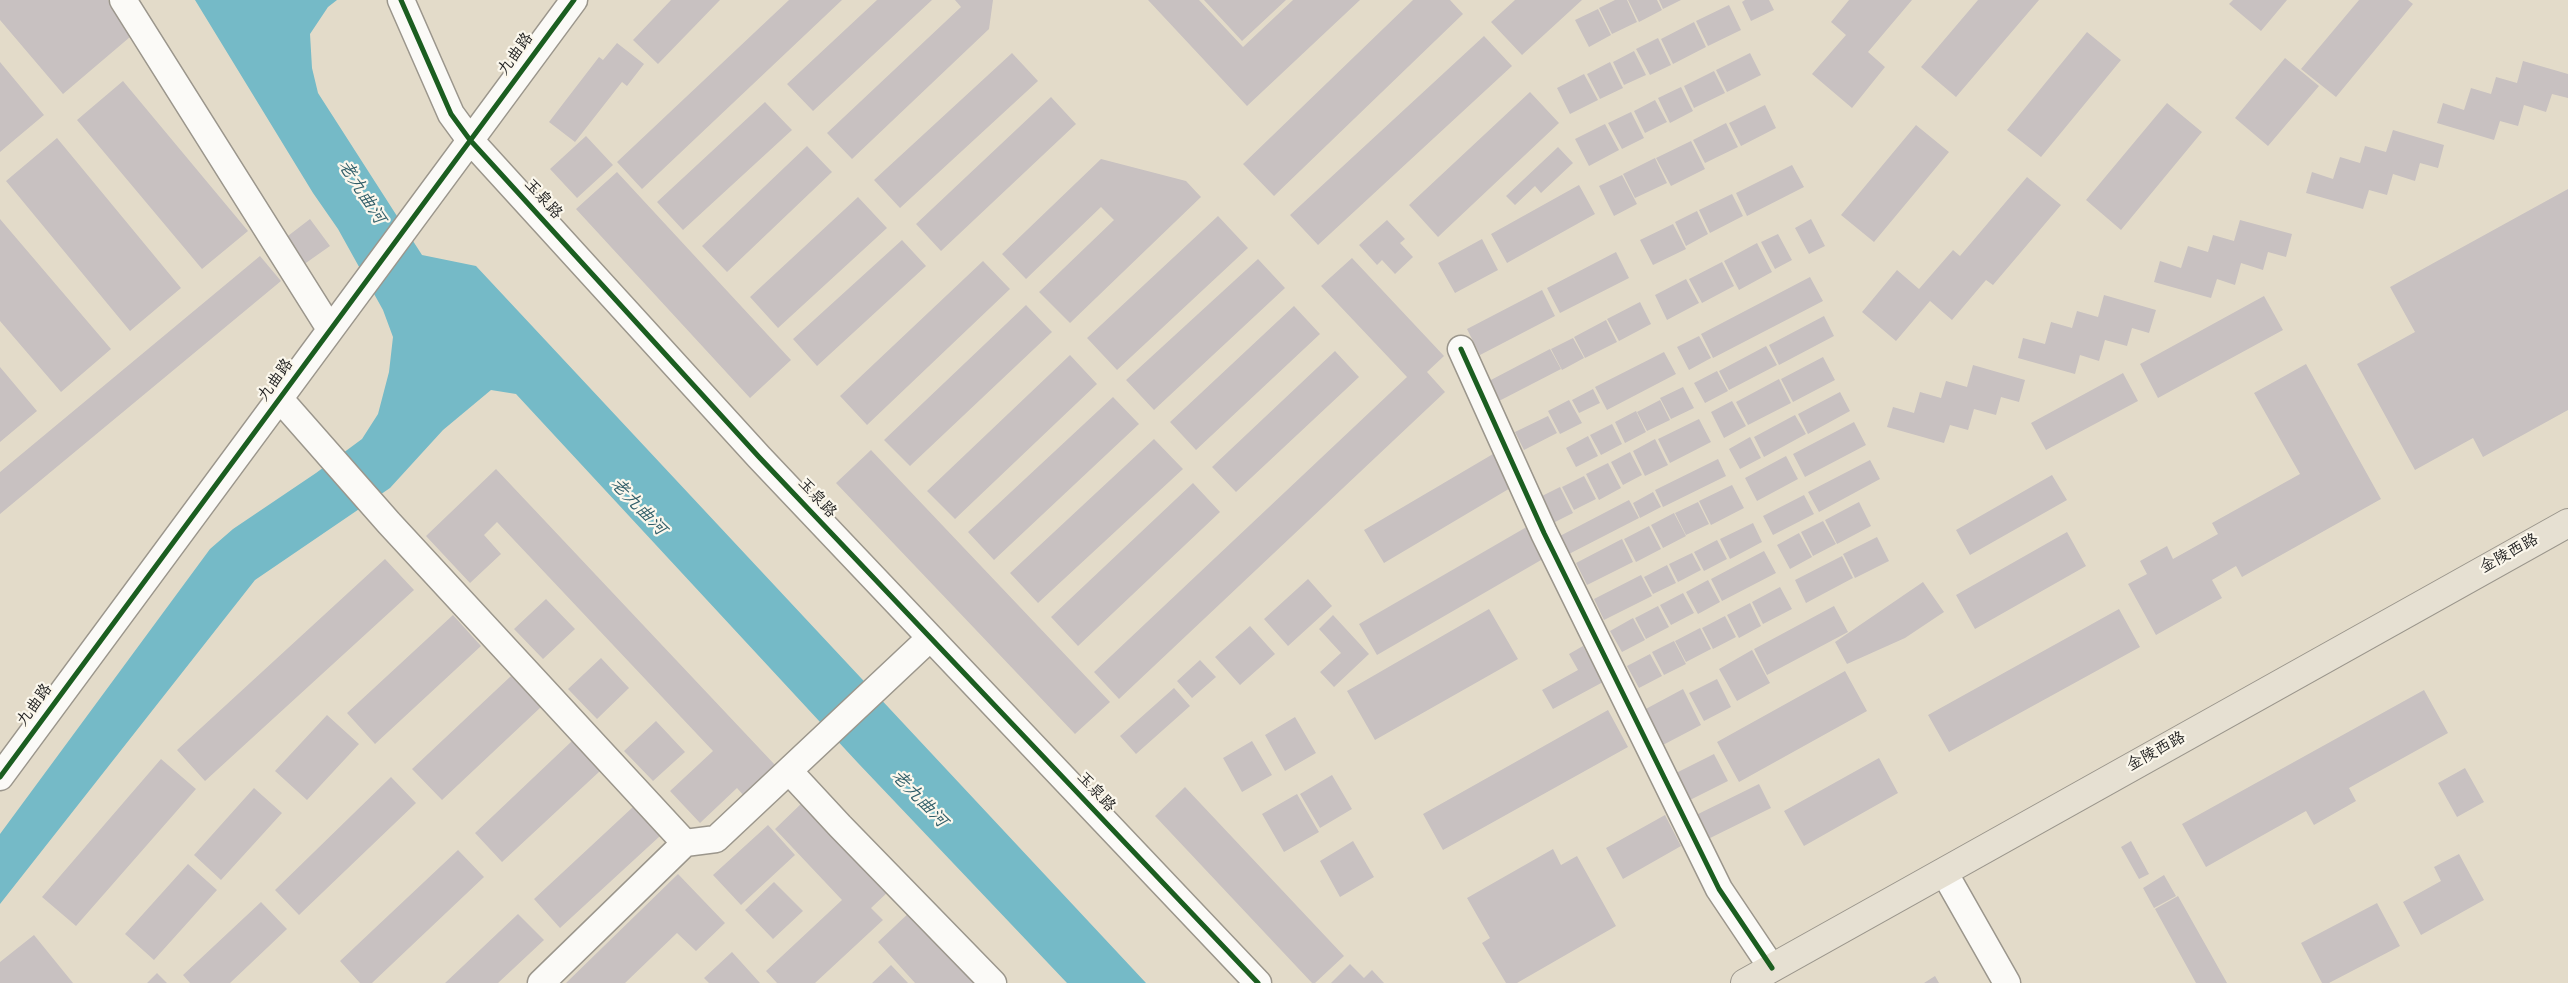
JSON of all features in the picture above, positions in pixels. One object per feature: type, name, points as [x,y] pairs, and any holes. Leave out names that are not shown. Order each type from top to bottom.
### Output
[{"type":"main road","name":"金陵西路","points":[[1745,983],[2568,523]]},
{"type":"street","points":[[123,0],[330,329]]},
{"type":"street","name":"玉泉路","points":[[401,0],[451,114],[470,140],[759,457],[1258,983]]},
{"type":"street","name":"九曲路","points":[[0,776],[574,0]]},
{"type":"street","points":[[1461,349],[1544,533],[1719,889],[1772,968]]},
{"type":"street","points":[[279,398],[389,523],[685,843]]},
{"type":"street","points":[[540,983],[685,843],[716,839],[930,638]]},
{"type":"street","points":[[789,771],[993,983]]},
{"type":"street","points":[[1944,872],[2007,983]]},
{"type":"water","name":"老九曲河","points":[[195,0],[337,0],[328,7],[310,34],[312,68],[318,93],[422,255],[476,266],[1146,983],[1067,983],[858,763],[516,394],[491,390],[443,430],[390,488],[255,580],[0,904],[0,834],[210,549],[233,529],[316,473],[362,439],[378,414],[389,372],[393,337],[383,310],[338,229],[313,193]]},
{"type":"building","points":[[0,0],[108,0],[130,37],[63,94],[0,20]]},
{"type":"building","points":[[671,0],[720,0],[658,64],[633,40]]},
{"type":"building","points":[[789,0],[842,0],[642,189],[617,162]]},
{"type":"building","points":[[877,0],[932,0],[813,111],[787,84]]},
{"type":"building","points":[[955,0],[993,0],[989,29],[852,159],[827,133],[961,7]]},
{"type":"building","points":[[1148,0],[1199,0],[1243,47],[1293,0],[1360,0],[1247,106]]},
{"type":"building","points":[[1204,0],[1286,0],[1242,41]]},
{"type":"building","points":[[1413,0],[1450,0],[1463,14],[1274,196],[1243,164]]},
{"type":"building","points":[[1515,0],[1582,0],[1522,55],[1491,22]]},
{"type":"building","points":[[1615,0],[1627,0],[1637,22],[1612,34],[1599,8]]},
{"type":"building","points":[[1628,0],[1657,0],[1662,10],[1639,22]]},
{"type":"building","points":[[1659,0],[1681,0],[1663,9]]},
{"type":"building","points":[[1745,0],[1769,0],[1774,10],[1751,21],[1742,2]]},
{"type":"building","points":[[1849,0],[1912,0],[1868,52],[1885,67],[1852,108],[1812,74],[1846,35],[1831,22]]},
{"type":"building","points":[[1978,0],[2039,0],[1956,97],[1921,67]]},
{"type":"building","points":[[2233,0],[2287,0],[2261,31],[2229,4]]},
{"type":"building","points":[[2359,0],[2408,0],[2413,4],[2336,97],[2301,69]]},
{"type":"building","points":[[1729,5],[1741,30],[1708,46],[1696,21]]},
{"type":"building","points":[[1598,9],[1611,35],[1589,47],[1575,20]]},
{"type":"building","points":[[1694,22],[1706,47],[1673,64],[1661,39]]},
{"type":"building","points":[[2087,32],[2121,60],[2041,157],[2007,130]]},
{"type":"building","points":[[1484,36],[1512,66],[1318,245],[1290,215]]},
{"type":"building","points":[[1658,38],[1671,65],[1650,75],[1636,49]]},
{"type":"building","points":[[617,43],[644,64],[627,86],[622,82],[575,142],[549,122],[599,57],[603,60]]},
{"type":"building","points":[[1634,51],[1646,75],[1624,85],[1613,62]]},
{"type":"building","points":[[1012,53],[1038,81],[900,208],[874,180]]},
{"type":"building","points":[[1750,53],[1761,75],[1727,92],[1716,70]]},
{"type":"building","points":[[2285,58],[2319,86],[2268,146],[2235,118]]},
{"type":"building","points":[[2523,61],[2568,74],[2568,98],[2552,94],[2546,112],[2524,105],[2518,126],[2500,121],[2494,140],[2437,123],[2443,103],[2464,110],[2471,88],[2491,94],[2496,77],[2517,83]]},
{"type":"building","points":[[0,62],[44,115],[0,152]]},
{"type":"building","points":[[1610,62],[1623,88],[1600,99],[1587,74]]},
{"type":"building","points":[[1714,71],[1725,93],[1694,108],[1684,86]]},
{"type":"building","points":[[1584,74],[1598,100],[1570,114],[1557,88]]},
{"type":"building","points":[[123,81],[248,231],[202,269],[77,120]]},
{"type":"building","points":[[1681,87],[1693,111],[1670,123],[1658,98]]},
{"type":"building","points":[[1530,92],[1559,123],[1438,237],[1409,205]]},
{"type":"building","points":[[1051,97],[1076,124],[941,251],[916,224]]},
{"type":"building","points":[[1655,100],[1667,122],[1645,133],[1634,111]]},
{"type":"building","points":[[765,102],[792,130],[683,230],[657,202]]},
{"type":"building","points":[[2167,103],[2202,132],[2121,230],[2086,200]]},
{"type":"building","points":[[1765,105],[1776,128],[1741,146],[1729,123]]},
{"type":"building","points":[[1631,112],[1644,138],[1622,149],[1608,123]]},
{"type":"building","points":[[1726,123],[1738,147],[1705,163],[1693,140]]},
{"type":"building","points":[[1605,124],[1619,150],[1589,166],[1575,139]]},
{"type":"building","points":[[1916,125],[1949,152],[1874,242],[1841,215]]},
{"type":"building","points":[[2393,130],[2444,145],[2438,168],[2420,163],[2415,181],[2393,174],[2387,195],[2369,190],[2363,209],[2306,193],[2312,172],[2333,179],[2340,157],[2360,163],[2365,146],[2386,152]]},
{"type":"building","points":[[586,136],[613,165],[577,198],[550,169]]},
{"type":"building","points":[[57,138],[181,288],[130,331],[6,181]]},
{"type":"building","points":[[1691,141],[1705,169],[1671,186],[1656,158]]},
{"type":"building","points":[[807,146],[832,172],[727,272],[702,246]]},
{"type":"building","points":[[1558,147],[1573,163],[1541,193],[1535,186],[1515,205],[1506,196]]},
{"type":"building","points":[[1655,158],[1667,183],[1635,198],[1623,174]]},
{"type":"building","points":[[1101,159],[1186,181],[1201,197],[1070,323],[1039,292],[1114,220],[1101,207],[1026,279],[1002,254]]},
{"type":"building","points":[[1792,165],[1804,187],[1747,216],[1736,193]]},
{"type":"building","points":[[617,172],[791,360],[750,398],[576,209]]},
{"type":"building","points":[[1622,175],[1637,204],[1614,216],[1599,186]]},
{"type":"building","points":[[2027,177],[2061,205],[1993,285],[1986,280],[1952,320],[1930,301],[1896,341],[1862,312],[1897,270],[1919,289],[1953,250],[1960,256]]},
{"type":"building","points":[[1579,185],[1595,214],[1507,263],[1491,234]]},
{"type":"building","points":[[2568,189],[2568,410],[2483,457],[2473,438],[2415,470],[2357,364],[2415,332],[2390,287]]},
{"type":"building","points":[[1732,194],[1743,216],[1710,233],[1699,210]]},
{"type":"building","points":[[858,197],[887,228],[778,328],[750,297]]},
{"type":"building","points":[[1697,211],[1708,234],[1686,246],[1675,222]]},
{"type":"building","points":[[1218,216],[1248,248],[1117,370],[1087,338]]},
{"type":"building","points":[[0,219],[111,349],[61,392],[0,321]]},
{"type":"building","points":[[310,219],[330,246],[303,265],[284,239]]},
{"type":"building","points":[[1811,219],[1825,246],[1809,254],[1795,228]]},
{"type":"building","points":[[1387,220],[1405,239],[1400,243],[1413,257],[1395,274],[1382,260],[1377,265],[1359,245]]},
{"type":"building","points":[[2240,220],[2292,234],[2286,257],[2268,252],[2263,270],[2241,263],[2235,285],[2217,279],[2211,298],[2154,282],[2160,261],[2181,268],[2188,246],[2208,252],[2213,235],[2234,241]]},
{"type":"building","points":[[1673,224],[1686,249],[1653,265],[1640,240]]},
{"type":"building","points":[[1778,234],[1792,260],[1775,269],[1761,242]]},
{"type":"building","points":[[1482,239],[1498,270],[1455,293],[1438,263]]},
{"type":"building","points":[[902,240],[926,266],[817,366],[793,339]]},
{"type":"building","points":[[1757,243],[1772,272],[1739,290],[1724,261]]},
{"type":"building","points":[[1616,252],[1629,278],[1560,313],[1547,288]]},
{"type":"building","points":[[260,256],[281,281],[0,514],[0,472]]},
{"type":"building","points":[[1352,258],[1444,356],[1427,372],[1445,392],[1119,699],[1094,672],[1407,377],[1321,286]]},
{"type":"building","points":[[1258,259],[1285,288],[1154,410],[1126,380]]},
{"type":"building","points":[[983,261],[1010,289],[867,425],[840,396]]},
{"type":"building","points":[[1722,262],[1734,286],[1702,303],[1689,279]]},
{"type":"building","points":[[1810,277],[1823,301],[1713,358],[1701,334]]},
{"type":"building","points":[[1686,279],[1699,303],[1667,320],[1655,295]]},
{"type":"building","points":[[1542,290],[1555,316],[1480,355],[1467,329]]},
{"type":"building","points":[[2104,295],[2156,310],[2149,333],[2132,328],[2127,346],[2105,340],[2099,361],[2080,355],[2075,374],[2018,358],[2023,338],[2045,344],[2051,322],[2072,328],[2077,311],[2098,317]]},
{"type":"building","points":[[2264,296],[2283,330],[2158,398],[2140,364]]},
{"type":"building","points":[[1640,302],[1651,324],[1619,341],[1607,319]]},
{"type":"building","points":[[1026,305],[1052,332],[910,466],[884,440]]},
{"type":"building","points":[[1294,306],[1320,334],[1196,450],[1170,422]]},
{"type":"building","points":[[1824,316],[1834,336],[1779,365],[1769,345]]},
{"type":"building","points":[[1606,320],[1617,342],[1585,358],[1574,337]]},
{"type":"building","points":[[1699,336],[1711,358],[1689,370],[1677,347]]},
{"type":"building","points":[[1573,338],[1584,358],[1562,370],[1551,349]]},
{"type":"building","points":[[1766,346],[1777,365],[1729,390],[1719,371]]},
{"type":"building","points":[[1550,349],[1561,369],[1499,401],[1489,381]]},
{"type":"building","points":[[1335,351],[1359,377],[1236,492],[1212,467]]},
{"type":"building","points":[[1664,352],[1676,374],[1607,410],[1595,387]]},
{"type":"building","points":[[1070,355],[1097,384],[955,519],[927,491]]},
{"type":"building","points":[[1823,357],[1835,380],[1793,402],[1781,379]]},
{"type":"building","points":[[2306,364],[2381,499],[2242,577],[2236,566],[2212,580],[2222,598],[2156,635],[2128,584],[2147,574],[2140,561],[2167,546],[2173,559],[2218,534],[2212,523],[2300,474],[2254,393]]},
{"type":"building","points":[[1973,365],[2025,380],[2019,402],[2001,397],[1996,415],[1974,409],[1968,430],[1950,425],[1944,443],[1887,427],[1893,407],[1914,413],[1920,392],[1941,398],[1946,381],[1967,387]]},
{"type":"building","points":[[0,367],[37,411],[0,442]]},
{"type":"building","points":[[1717,371],[1728,391],[1705,403],[1694,383]]},
{"type":"building","points":[[2123,373],[2138,401],[2046,450],[2031,423]]},
{"type":"building","points":[[1779,379],[1791,403],[1748,425],[1736,402]]},
{"type":"building","points":[[1683,387],[1694,408],[1671,419],[1660,398]]},
{"type":"building","points":[[1593,389],[1600,403],[1579,413],[1572,400]]},
{"type":"building","points":[[1840,392],[1850,411],[1808,434],[1798,414]]},
{"type":"building","points":[[1113,397],[1139,424],[994,560],[968,532]]},
{"type":"building","points":[[1569,400],[1582,423],[1560,434],[1548,411]]},
{"type":"building","points":[[1660,400],[1670,420],[1647,431],[1637,412]]},
{"type":"building","points":[[1732,401],[1746,426],[1724,438],[1711,412]]},
{"type":"building","points":[[1636,411],[1646,432],[1625,443],[1615,422]]},
{"type":"building","points":[[1795,415],[1806,434],[1764,457],[1754,437]]},
{"type":"building","points":[[1548,416],[1557,433],[1524,450],[1515,432]]},
{"type":"building","points":[[1699,419],[1711,442],[1670,463],[1658,439]]},
{"type":"building","points":[[1854,422],[1866,445],[1805,477],[1793,454]]},
{"type":"building","points":[[1612,424],[1622,444],[1601,455],[1590,435]]},
{"type":"building","points":[[1588,436],[1598,456],[1576,467],[1566,448]]},
{"type":"building","points":[[1750,437],[1761,458],[1740,469],[1729,449]]},
{"type":"building","points":[[1154,439],[1183,469],[1038,603],[1010,573]]},
{"type":"building","points":[[1655,439],[1668,465],[1645,476],[1633,451]]},
{"type":"building","points":[[871,450],[1110,702],[1075,734],[836,483]]},
{"type":"building","points":[[1630,452],[1642,475],[1623,485],[1611,462]]},
{"type":"building","points":[[1493,454],[1512,487],[1384,563],[1364,530]]},
{"type":"building","points":[[1786,456],[1798,479],[1757,501],[1745,478]]},
{"type":"building","points":[[1718,459],[1726,476],[1663,507],[1655,490]]},
{"type":"building","points":[[1870,460],[1880,479],[1819,512],[1808,492]]},
{"type":"building","points":[[1608,463],[1621,488],[1599,500],[1586,474]]},
{"type":"building","points":[[496,469],[776,766],[744,796],[737,788],[700,823],[670,791],[713,751],[497,522],[484,535],[501,554],[470,583],[426,536]]},
{"type":"building","points":[[2052,475],[2067,500],[1970,555],[1956,530]]},
{"type":"building","points":[[1584,476],[1596,499],[1574,510],[1562,487]]},
{"type":"building","points":[[1193,483],[1220,512],[1078,646],[1051,617]]},
{"type":"building","points":[[1732,485],[1744,508],[1711,525],[1699,501]]},
{"type":"building","points":[[1560,487],[1573,513],[1551,524],[1538,498]]},
{"type":"building","points":[[1653,492],[1661,507],[1640,518],[1633,503]]},
{"type":"building","points":[[1804,495],[1814,514],[1773,535],[1763,516]]},
{"type":"building","points":[[1629,500],[1639,518],[1567,555],[1558,537]]},
{"type":"building","points":[[1698,502],[1709,524],[1686,535],[1675,513]]},
{"type":"building","points":[[1859,502],[1871,526],[1837,544],[1825,520]]},
{"type":"building","points":[[1674,513],[1686,536],[1663,548],[1651,525]]},
{"type":"building","points":[[1823,521],[1836,544],[1813,556],[1801,532]]},
{"type":"building","points":[[1753,523],[1762,542],[1730,559],[1720,539]]},
{"type":"building","points":[[1530,525],[1548,556],[1377,655],[1359,624]]},
{"type":"building","points":[[1649,526],[1661,549],[1636,562],[1624,539]]},
{"type":"building","points":[[2067,532],[2086,566],[1975,629],[1956,595]]},
{"type":"building","points":[[1799,533],[1812,557],[1790,569],[1777,545]]},
{"type":"building","points":[[1877,537],[1889,561],[1855,578],[1843,554]]},
{"type":"building","points":[[1622,539],[1633,562],[1587,585],[1576,563]]},
{"type":"building","points":[[1717,540],[1727,559],[1704,571],[1694,552]]},
{"type":"building","points":[[1764,551],[1776,573],[1722,601],[1711,579]]},
{"type":"building","points":[[1692,553],[1701,570],[1678,582],[1669,564]]},
{"type":"building","points":[[1842,556],[1853,578],[1806,603],[1795,580]]},
{"type":"building","points":[[385,559],[414,590],[205,781],[177,750]]},
{"type":"building","points":[[1667,565],[1676,583],[1653,594],[1644,577]]},
{"type":"building","points":[[1641,575],[1652,596],[1604,620],[1594,599]]},
{"type":"building","points":[[1308,579],[1332,606],[1288,646],[1264,619]]},
{"type":"building","points":[[1708,580],[1720,602],[1698,614],[1686,592]]},
{"type":"building","points":[[1923,582],[1944,612],[1905,638],[1847,664],[1835,642]]},
{"type":"building","points":[[1780,587],[1792,609],[1763,624],[1752,602]]},
{"type":"building","points":[[1683,593],[1694,613],[1671,625],[1660,605]]},
{"type":"building","points":[[546,599],[575,629],[543,659],[514,629]]},
{"type":"building","points":[[1750,603],[1761,626],[1739,638],[1727,615]]},
{"type":"building","points":[[1658,606],[1669,627],[1646,639],[1635,618]]},
{"type":"building","points":[[1834,606],[1848,632],[1767,675],[1754,649]]},
{"type":"building","points":[[1489,609],[1518,659],[1375,740],[1347,691]]},
{"type":"building","points":[[2119,609],[2140,647],[1949,752],[1928,715]]},
{"type":"building","points":[[453,615],[481,646],[375,744],[347,713]]},
{"type":"building","points":[[1333,615],[1369,654],[1334,687],[1320,672],[1341,653],[1319,629]]},
{"type":"building","points":[[1725,616],[1736,637],[1713,649],[1702,628]]},
{"type":"building","points":[[1633,618],[1645,640],[1622,652],[1610,631]]},
{"type":"building","points":[[1250,626],[1275,654],[1240,685],[1215,657]]},
{"type":"building","points":[[1700,628],[1711,649],[1686,662],[1675,641]]},
{"type":"building","points":[[1674,641],[1686,664],[1664,675],[1652,652]]},
{"type":"building","points":[[1583,646],[1603,682],[1553,709],[1542,690],[1578,670],[1569,654]]},
{"type":"building","points":[[1752,650],[1770,683],[1737,701],[1719,669]]},
{"type":"building","points":[[1650,654],[1662,676],[1639,688],[1627,666]]},
{"type":"building","points":[[601,658],[629,688],[597,719],[568,689]]},
{"type":"building","points":[[1200,660],[1216,677],[1192,698],[1177,681]]},
{"type":"building","points":[[1845,671],[1867,711],[1739,782],[1717,742]]},
{"type":"building","points":[[511,676],[541,707],[442,800],[412,769]]},
{"type":"building","points":[[1717,679],[1731,707],[1704,721],[1689,693]]},
{"type":"building","points":[[1174,688],[1190,706],[1136,754],[1120,736]]},
{"type":"building","points":[[1683,689],[1701,725],[1661,746],[1642,711]]},
{"type":"building","points":[[2424,690],[2448,733],[2349,788],[2356,801],[2314,825],[2306,811],[2206,867],[2182,824]]},
{"type":"building","points":[[1608,710],[1628,747],[1443,850],[1423,814]]},
{"type":"building","points":[[327,715],[359,744],[307,800],[275,771]]},
{"type":"building","points":[[1295,717],[1316,753],[1285,771],[1265,735]]},
{"type":"building","points":[[656,721],[685,752],[653,781],[624,751]]},
{"type":"building","points":[[572,741],[600,771],[502,862],[475,833]]},
{"type":"building","points":[[1252,741],[1272,775],[1242,792],[1223,758]]},
{"type":"building","points":[[1714,754],[1728,781],[1684,803],[1670,776]]},
{"type":"building","points":[[1879,758],[1898,793],[1804,846],[1784,811]]},
{"type":"building","points":[[161,759],[196,789],[76,926],[42,897]]},
{"type":"building","points":[[2465,768],[2484,802],[2457,817],[2438,783]]},
{"type":"building","points":[[1332,775],[1352,809],[1320,828],[1300,794]]},
{"type":"building","points":[[391,777],[416,803],[299,915],[275,890]]},
{"type":"building","points":[[1759,784],[1771,808],[1702,842],[1690,818]]},
{"type":"building","points":[[1185,787],[1344,956],[1315,983],[1312,983],[1155,816]]},
{"type":"building","points":[[254,788],[282,813],[221,880],[194,855]]},
{"type":"building","points":[[1297,794],[1319,832],[1284,852],[1262,814]]},
{"type":"building","points":[[805,800],[890,890],[871,908],[883,920],[815,983],[777,983],[766,971],[842,900],[775,829]]},
{"type":"building","points":[[633,807],[660,836],[560,928],[534,899]]},
{"type":"building","points":[[1665,815],[1681,846],[1623,879],[1606,848]]},
{"type":"building","points":[[768,825],[795,855],[741,905],[713,875]]},
{"type":"building","points":[[1353,841],[1374,877],[1340,897],[1320,861]]},
{"type":"building","points":[[2131,841],[2149,874],[2139,879],[2121,847]]},
{"type":"building","points":[[1553,849],[1561,865],[1577,856],[1616,926],[1517,983],[1506,983],[1482,943],[1490,938],[1467,898]]},
{"type":"building","points":[[458,850],[484,877],[372,983],[360,983],[340,961]]},
{"type":"building","points":[[2459,854],[2484,900],[2421,935],[2403,902],[2441,881],[2434,867]]},
{"type":"building","points":[[188,864],[217,890],[154,960],[125,934]]},
{"type":"building","points":[[678,874],[725,923],[696,951],[677,933],[625,983],[566,983]]},
{"type":"building","points":[[2164,875],[2176,896],[2154,908],[2143,888]]},
{"type":"building","points":[[774,882],[803,911],[773,939],[745,910]]},
{"type":"building","points":[[2178,896],[2227,983],[2196,983],[2155,909]]},
{"type":"building","points":[[261,902],[287,929],[230,983],[190,983],[183,975]]},
{"type":"building","points":[[2377,903],[2400,946],[2329,983],[2322,983],[2301,943]]},
{"type":"building","points":[[912,910],[979,983],[915,983],[878,942]]},
{"type":"building","points":[[518,914],[544,940],[498,983],[445,983]]},
{"type":"building","points":[[34,935],[73,983],[0,983],[0,962]]},
{"type":"building","points":[[732,952],[760,983],[709,983],[704,978]]},
{"type":"building","points":[[1350,964],[1364,978],[1372,970],[1384,983],[1331,983]]},
{"type":"building","points":[[891,965],[908,983],[872,983]]},
{"type":"building","points":[[157,973],[167,983],[147,983]]},
{"type":"building","points":[[1935,976],[1939,983],[1924,983]]},
{"type":"cycle path","points":[[401,0],[451,114],[470,140],[759,457],[1258,983]]},
{"type":"cycle path","points":[[0,777],[574,0]]},
{"type":"cycle path","points":[[1461,349],[1544,533],[1719,889],[1772,968]]}]
